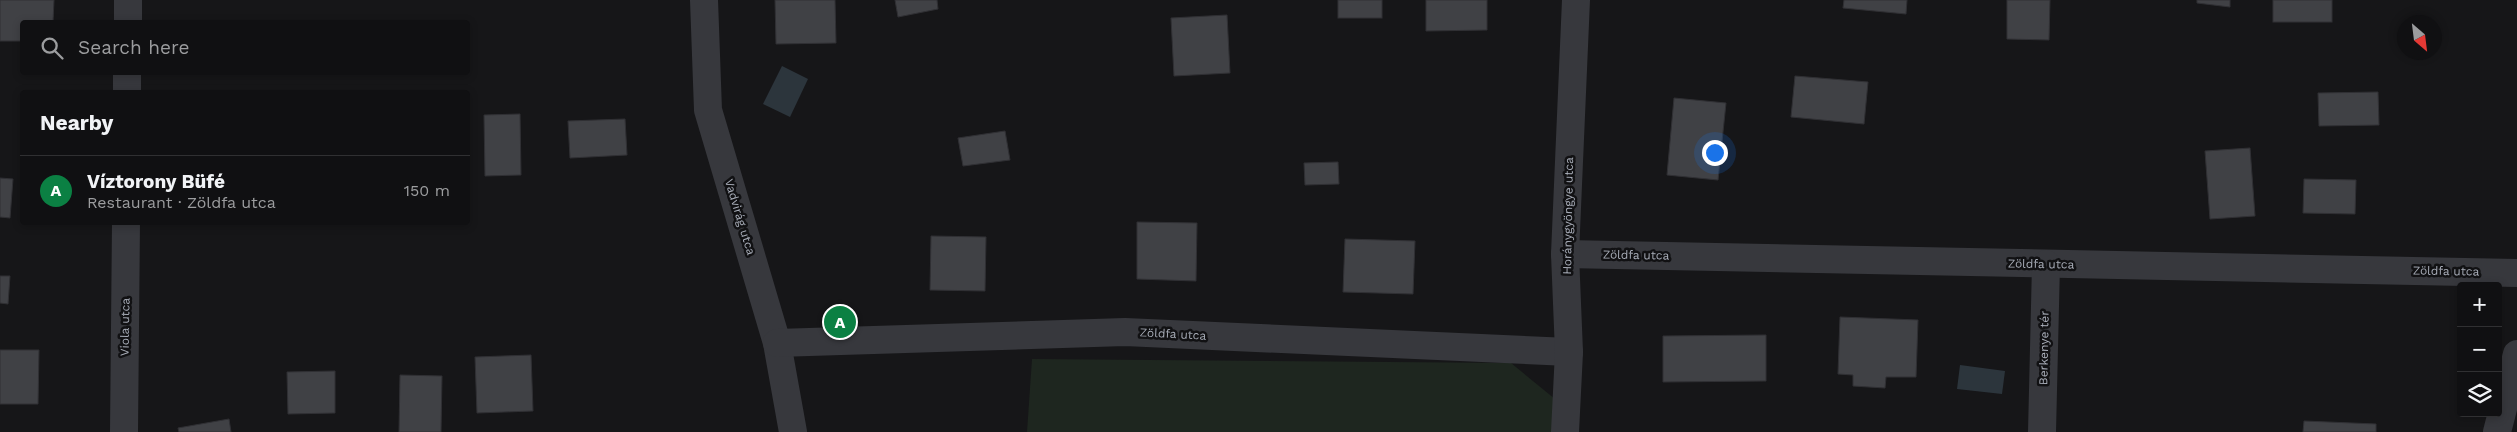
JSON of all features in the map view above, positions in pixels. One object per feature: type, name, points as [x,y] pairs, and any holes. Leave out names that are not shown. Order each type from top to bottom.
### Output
[{"type":"street","points":[[128,0],[128,20]]},
{"type":"street","name":"Vadvirág utca","points":[[704,0],[708,110],[777,343],[794,432]]},
{"type":"street","name":"Horánygyöngye utca","points":[[1565,432],[1569,352],[1565,254],[1576,0]]},
{"type":"street","points":[[127,75],[127,90]]},
{"type":"street","name":"Viola utca","points":[[124,432],[126,225]]},
{"type":"street","name":"Zöldfa utca","points":[[1565,254],[2517,273]]},
{"type":"street","name":"Berkenye tér","points":[[2042,432],[2046,264]]},
{"type":"street","name":"Zöldfa utca","points":[[777,343],[1125,332],[1569,352]]},
{"type":"street","points":[[2497,432],[2517,354]]},
{"type":"shaded area","points":[[782,66],[808,79],[790,117],[763,104]]},
{"type":"shaded area","points":[[1032,359],[1511,363],[1555,399],[1553,432],[1027,432]]},
{"type":"shaded area","points":[[1960,365],[2005,371],[2002,394],[1957,389]]},
{"type":"building","points":[[0,0],[54,0],[53,20],[20,20],[20,41],[0,41]]},
{"type":"building","points":[[775,0],[835,0],[836,43],[776,44]]},
{"type":"building","points":[[895,0],[937,0],[938,9],[898,17]]},
{"type":"building","points":[[1338,0],[1382,0],[1382,18],[1338,18]]},
{"type":"building","points":[[1426,0],[1487,0],[1487,30],[1426,31]]},
{"type":"building","points":[[1844,0],[1907,0],[1906,14],[1843,8]]},
{"type":"building","points":[[2007,0],[2050,0],[2049,40],[2007,39]]},
{"type":"building","points":[[2197,0],[2230,0],[2230,7],[2197,3]]},
{"type":"building","points":[[2273,0],[2332,0],[2332,22],[2273,22]]},
{"type":"building","points":[[1227,15],[1230,73],[1174,76],[1171,18]]},
{"type":"building","points":[[1795,76],[1868,82],[1864,124],[1791,117]]},
{"type":"building","points":[[2378,92],[2379,125],[2319,126],[2318,93]]},
{"type":"building","points":[[1674,98],[1726,103],[1718,180],[1667,175]]},
{"type":"building","points":[[520,114],[521,175],[485,176],[484,115]]},
{"type":"building","points":[[625,119],[627,155],[570,158],[568,121]]},
{"type":"building","points":[[1005,131],[1010,160],[963,166],[958,138]]},
{"type":"building","points":[[2250,148],[2255,216],[2210,219],[2205,151]]},
{"type":"building","points":[[1338,162],[1339,184],[1305,185],[1304,163]]},
{"type":"building","points":[[0,178],[13,179],[10,218],[0,217]]},
{"type":"building","points":[[2304,179],[2356,180],[2355,214],[2303,213]]},
{"type":"building","points":[[1137,222],[1197,223],[1196,281],[1137,279]]},
{"type":"building","points":[[931,236],[986,237],[985,291],[930,290]]},
{"type":"building","points":[[1345,239],[1415,241],[1413,294],[1343,292]]},
{"type":"building","points":[[0,276],[10,276],[8,304],[0,303]]},
{"type":"building","points":[[1840,317],[1918,320],[1916,377],[1886,377],[1885,388],[1853,386],[1853,375],[1838,374]]},
{"type":"building","points":[[1766,335],[1766,381],[1663,382],[1663,336]]},
{"type":"building","points":[[0,350],[39,350],[38,404],[0,404]]},
{"type":"building","points":[[531,355],[533,411],[477,413],[475,357]]},
{"type":"building","points":[[335,371],[335,413],[288,414],[287,372]]},
{"type":"building","points":[[400,375],[442,376],[441,432],[399,432]]},
{"type":"building","points":[[229,419],[231,432],[179,432],[178,428]]},
{"type":"building","points":[[2304,421],[2376,424],[2376,432],[2303,432]]},
{"type":"place","name":"Víztorony Büfé","points":[[840,322]]}]
